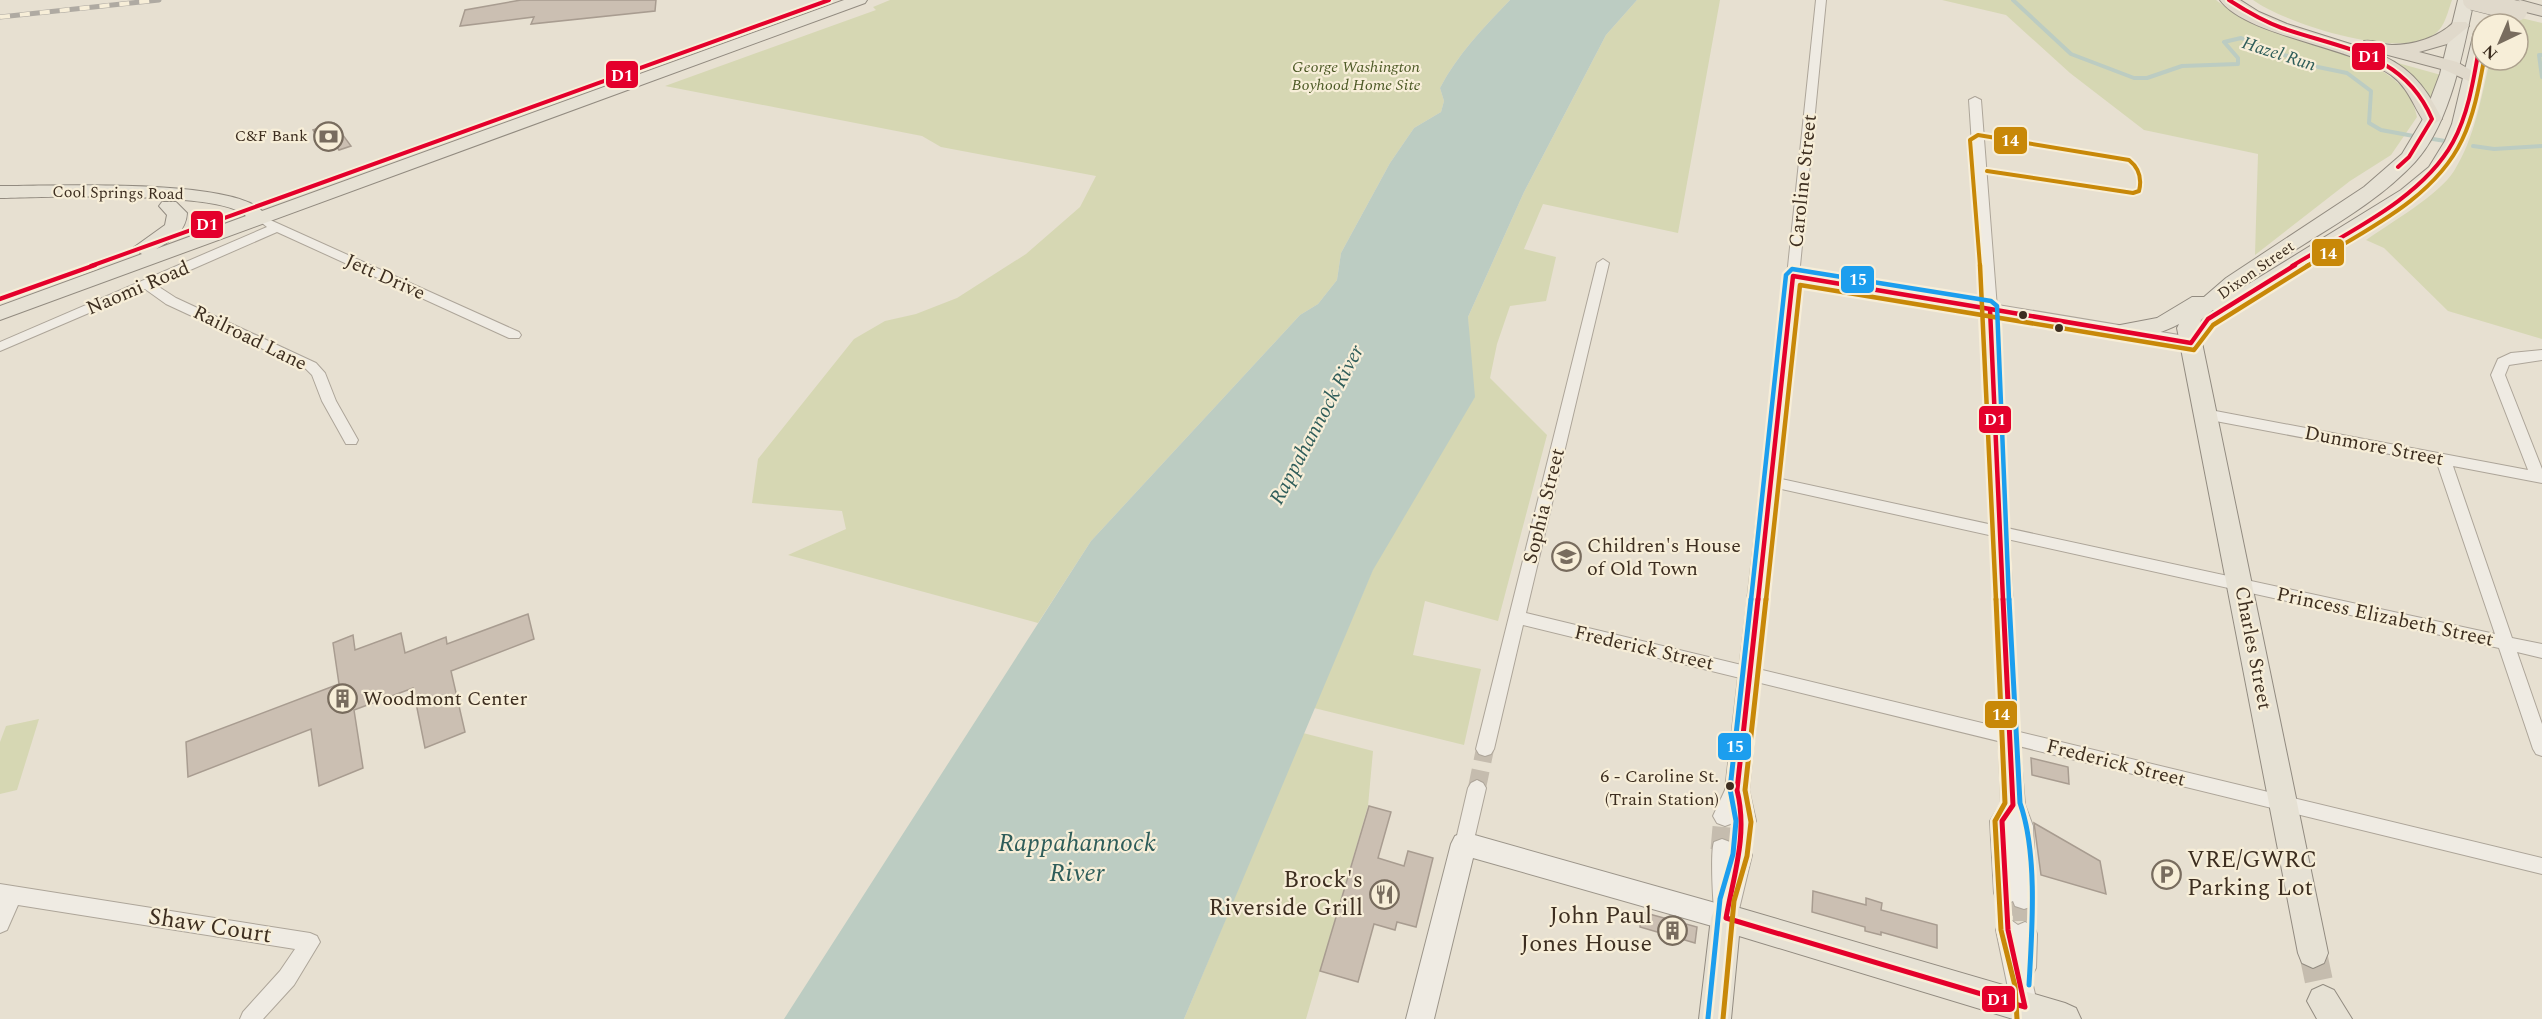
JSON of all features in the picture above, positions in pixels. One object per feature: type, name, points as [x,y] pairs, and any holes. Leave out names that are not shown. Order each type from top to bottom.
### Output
[{"type":"highway","points":[[2229,0],[2262,21],[2367,56],[2406,78],[2428,103],[2432,119]]},
{"type":"highway","points":[[2246,0],[2283,20],[2473,77]]},
{"type":"highway","points":[[2473,0],[2542,11]]},
{"type":"highway","points":[[2500,0],[2542,18]]},
{"type":"highway","points":[[2372,45],[2409,48],[2433,45],[2445,39],[2460,26]]},
{"type":"highway","points":[[2327,43],[2450,70]]},
{"type":"main road","points":[[0,313],[247,214],[830,0]]},
{"type":"main road","points":[[0,299],[859,0]]},
{"type":"main road","name":"Dixon Street","points":[[2191,343],[2188,328],[2192,316],[2233,284],[2371,191],[2409,157],[2432,119],[2450,70],[2466,0]]},
{"type":"main road","name":"Dixon Street","points":[[2191,343],[2208,319],[2408,194],[2435,172],[2444,161],[2460,123],[2474,72]]},
{"type":"main road","name":"Cool Springs Road","points":[[0,192],[159,192],[228,201],[247,214]]},
{"type":"main road","name":"Cool Springs Road","points":[[0,203],[105,202],[247,214]]},
{"type":"main road","points":[[143,248],[166,235],[176,225],[177,213],[169,206]]},
{"type":"main road","points":[[2123,331],[2163,324],[2233,284]]},
{"type":"main road","name":"Charles Street","points":[[2191,343],[2313,953]]},
{"type":"main road","points":[[1420,1019],[1464,844],[1726,909],[2065,1019]]},
{"type":"main road","points":[[1715,1019],[1726,909]]},
{"type":"street","name":"Caroline Street","points":[[1734,819],[1752,673],[1821,0]]},
{"type":"street","points":[[1975,100],[1990,308],[2008,737],[2013,805],[2021,826],[2015,896]]},
{"type":"street","name":"Jett Drive","points":[[247,214],[514,335]]},
{"type":"street","name":"Naomi Road","points":[[0,347],[276,228]]},
{"type":"street","name":"Sophia Street","points":[[1485,749],[1603,263]]},
{"type":"street","points":[[1793,276],[2191,343]]},
{"type":"street","name":"Railroad Lane","points":[[147,285],[171,301],[311,366],[318,373],[329,401],[351,440]]},
{"type":"street","points":[[2540,478],[2498,375],[2501,364],[2511,358],[2542,355]]},
{"type":"street","name":"Dunmore Street","points":[[2205,414],[2540,478]]},
{"type":"street","points":[[2443,459],[2542,749]]},
{"type":"street","name":"Princess Elizabeth Street","points":[[1772,482],[2000,534],[2542,651]]},
{"type":"street","name":"Frederick Street","points":[[1516,617],[2542,866]]},
{"type":"street","points":[[1464,844],[1477,788]]},
{"type":"street","points":[[1726,909],[1731,853]]},
{"type":"street","name":"Shaw Court","points":[[0,924],[6,894],[310,942],[287,978],[250,1019]]},
{"type":"street","points":[[2017,932],[2024,1004]]},
{"type":"green space","name":"George Washington Boyhood Home Site","points":[[890,0],[1510,0],[1490,20],[1454,64],[1440,88],[1444,101],[1441,112],[1414,128],[1390,163],[1341,253],[1337,280],[1318,304],[1300,315],[1091,541],[1038,623],[788,555],[846,529],[842,511],[752,503],[758,459],[854,339],[885,321],[916,314],[957,298],[1026,254],[1080,207],[1096,176],[941,147],[922,136],[665,86],[876,10],[873,7]]},
{"type":"green space","points":[[1637,0],[1720,0],[1678,233],[1543,204],[1524,249],[1556,257],[1546,301],[1510,306],[1497,344],[1490,378],[1547,435],[1498,621],[1425,601],[1413,655],[1481,669],[1464,745],[1314,708],[1469,343],[1468,317],[1524,192],[1606,35]]},
{"type":"green space","points":[[1942,0],[2216,0],[2239,14],[2362,60],[2388,75],[2407,93],[2417,117],[2391,155],[2350,181],[2255,255],[2258,154],[2144,130],[2070,73],[2006,15]]},
{"type":"green space","points":[[2253,0],[2452,0],[2444,22],[2436,33],[2420,41],[2398,43],[2344,36],[2316,28],[2290,19]]},
{"type":"green space","points":[[2530,20],[2542,23],[2542,339],[2448,311],[2384,248],[2366,240],[2426,199],[2447,180],[2467,145],[2487,72],[2530,72]]},
{"type":"green space","points":[[2380,58],[2441,75],[2433,104]]},
{"type":"green space","points":[[39,719],[17,790],[0,794],[0,742],[6,726]]},
{"type":"green space","points":[[1303,733],[1373,751],[1368,806],[1306,1019],[1184,1019]]},
{"type":"water","name":"Rappahannock River","points":[[1510,0],[1637,0],[1606,35],[1524,192],[1468,317],[1475,397],[1373,570],[1184,1019],[784,1019],[1091,541],[1300,315],[1318,304],[1337,280],[1341,253],[1390,163],[1414,128],[1441,112],[1444,101],[1440,88],[1454,64],[1490,20]]},
{"type":"building","points":[[521,0],[656,0],[655,11],[531,24],[534,17],[460,26],[465,10]]},
{"type":"building","name":"C&F Bank","points":[[334,123],[351,146],[339,150],[332,140],[322,144],[313,130]]},
{"type":"building","name":"Woodmont Center","points":[[528,614],[534,639],[451,671],[465,732],[425,748],[413,688],[354,710],[363,768],[319,786],[311,729],[188,777],[186,742],[339,684],[333,643],[353,635],[355,650],[401,633],[405,653],[446,637],[447,644]]},
{"type":"building","points":[[2031,758],[2068,767],[2069,784],[2032,775]]},
{"type":"building","name":"Brock's Riverside Grill","points":[[1369,806],[1391,812],[1378,858],[1404,866],[1408,851],[1433,858],[1416,927],[1397,922],[1395,930],[1374,924],[1358,982],[1320,971]]},
{"type":"building","points":[[2034,823],[2100,861],[2106,894],[2041,875]]},
{"type":"building","points":[[1813,891],[1866,905],[1866,898],[1882,903],[1881,910],[1937,925],[1937,948],[1881,932],[1881,935],[1865,931],[1865,927],[1812,912]]},
{"type":"building","name":"John Paul Jones House","points":[[1642,912],[1697,927],[1695,943],[1640,927]]},
{"type":"waterway","name":"Hazel Run","points":[[2013,0],[2071,54],[2134,78],[2147,78],[2182,66],[2238,64],[2238,58],[2224,42],[2241,38],[2313,66],[2347,73],[2371,91],[2369,123],[2381,130],[2419,137]]},
{"type":"waterway","name":"Hazel Run","points":[[2542,55],[2539,55],[2542,77]]},
{"type":"waterway","name":"Hazel Run","points":[[2427,138],[2451,142]]},
{"type":"waterway","name":"Hazel Run","points":[[2473,146],[2494,149],[2542,146]]},
{"type":"tunnel","points":[[1477,788],[1485,749]]},
{"type":"tunnel","points":[[1722,850],[1725,816]]},
{"type":"tunnel","points":[[1740,855],[1744,821]]},
{"type":"tunnel","points":[[2006,893],[2008,930]]},
{"type":"tunnel","points":[[2024,898],[2025,934]]},
{"type":"tunnel","points":[[2313,953],[2323,1001]]},
{"type":"railway","points":[[0,17],[159,0]]},
{"type":"transit line","name":"D1","points":[[0,299],[829,0]]},
{"type":"transit line","name":"D1","points":[[2229,0],[2254,16],[2372,58],[2404,77],[2424,100],[2432,119],[2409,157],[2398,167]]},
{"type":"transit line","name":"D1","points":[[1990,309],[2191,343],[2208,319],[2408,194],[2428,177],[2454,141],[2462,122],[2474,72]]},
{"type":"transit line","name":"14","points":[[1723,1019],[1734,901],[1747,856],[1751,822],[1745,790],[1800,285],[2194,350],[2213,325],[2412,200],[2430,185],[2444,170],[2463,139],[2475,103],[2481,72]]},
{"type":"transit line","name":"14","points":[[1987,171],[2133,193],[2139,191],[2140,178],[2129,160],[1978,135],[1970,140],[1983,308],[2005,803],[1995,821],[2001,930],[2015,986],[2017,1019]]},
{"type":"transit line","name":"15","points":[[1708,1018],[1720,899],[1733,854],[1736,821],[1730,789],[1786,275],[1792,269],[1991,301],[1997,306],[2015,737],[2020,803],[2028,826],[2032,934],[2029,985]]},
{"type":"transit line","name":"D1","points":[[1793,276],[1990,309],[2013,805],[2002,821],[2008,930],[2025,1007],[1726,918],[1742,835],[1743,815],[1737,790],[1793,276]]},
{"type":"place","name":"C&F Bank","points":[[329,136]]},
{"type":"place","name":"Children's House of Old Town","points":[[1566,557]]},
{"type":"place","name":"Woodmont Center","points":[[342,699]]},
{"type":"place","name":"6 - Caroline St. (Train Station)","points":[[1730,786]]},
{"type":"place","name":"VRE/GWRC Parking Lot","points":[[2166,874]]},
{"type":"place","name":"Brock's Riverside Grill","points":[[1384,894]]},
{"type":"place","name":"John Paul Jones House","points":[[1673,930]]}]
